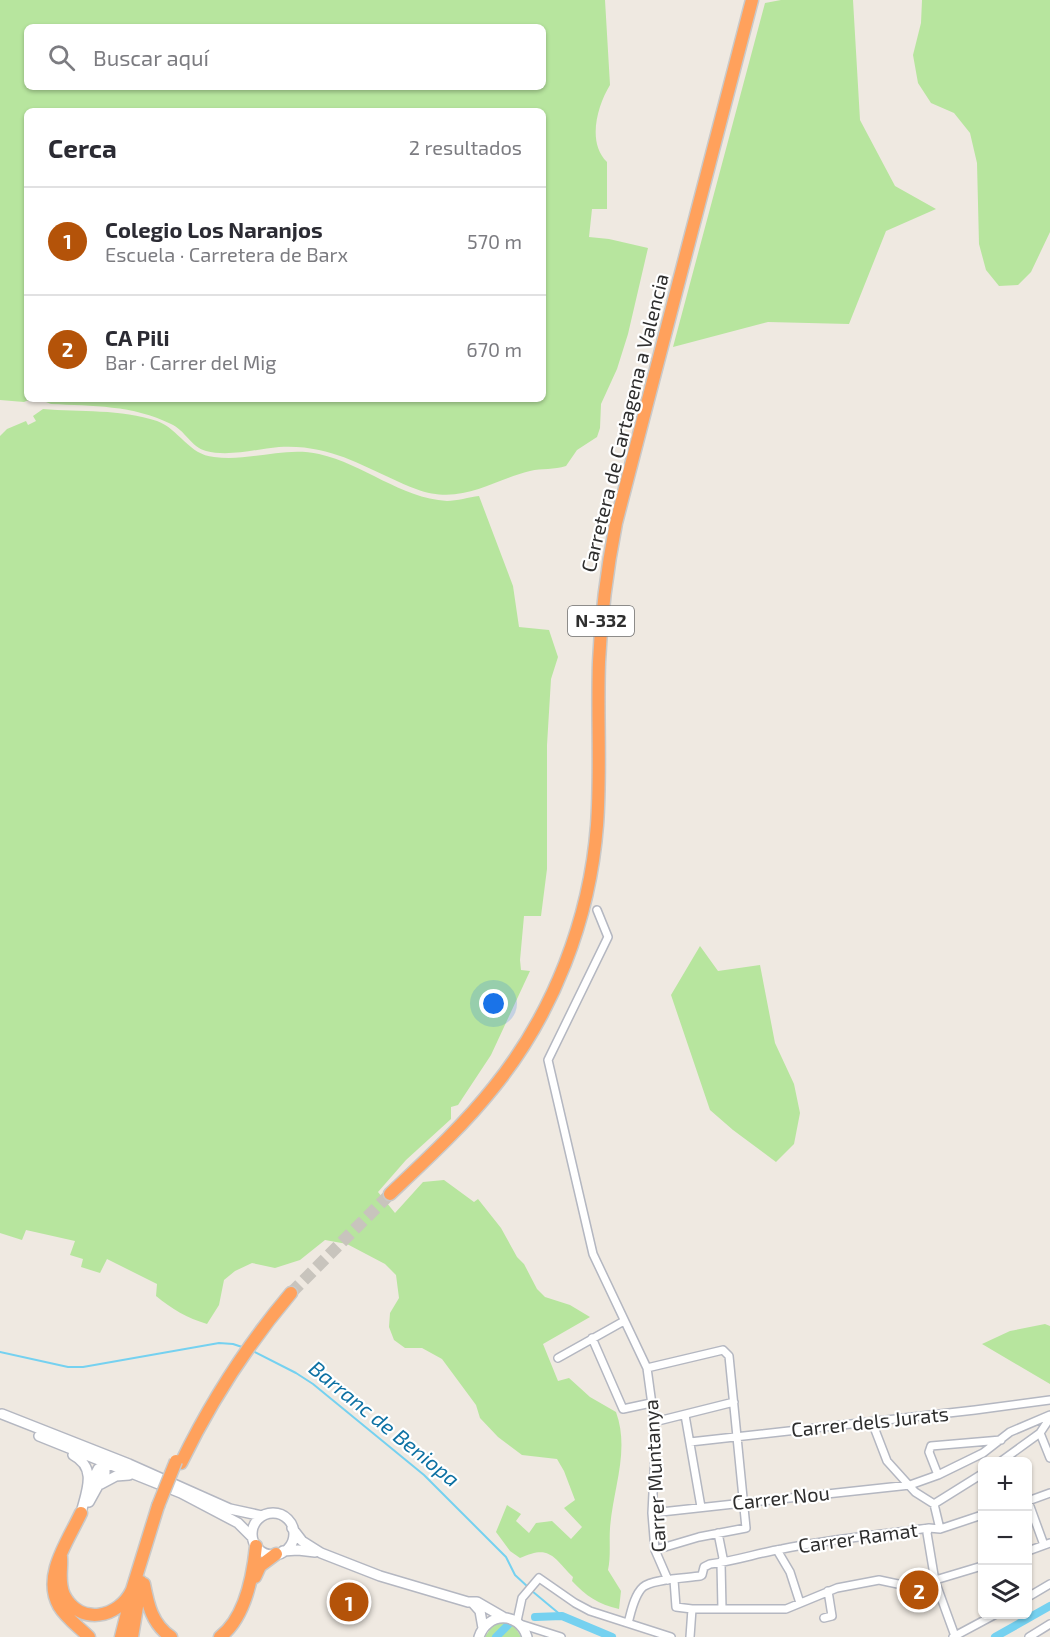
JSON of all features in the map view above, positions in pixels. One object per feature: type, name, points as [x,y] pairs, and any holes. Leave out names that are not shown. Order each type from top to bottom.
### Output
[{"type":"highway","name":"Carretera de Cartagena a Valencia","points":[[390,1194],[471,1115],[513,1061],[554,991],[581,915],[594,854],[597,826],[599,663],[606,574],[616,523],[752,0]]},
{"type":"highway","points":[[121,1637],[132,1590],[160,1506],[178,1462],[206,1408],[246,1341],[257,1335],[291,1293]]},
{"type":"highway","points":[[132,1637],[143,1575],[160,1506]]},
{"type":"highway","points":[[81,1514],[57,1562],[54,1573],[54,1594],[60,1608],[89,1637]]},
{"type":"highway","points":[[220,1637],[229,1629],[239,1613],[253,1568],[254,1542]]},
{"type":"highway","points":[[233,1637],[260,1566],[280,1553]]},
{"type":"highway","points":[[61,1557],[60,1579],[63,1593],[78,1610],[90,1614],[109,1613],[123,1605],[132,1590]]},
{"type":"highway","points":[[143,1575],[151,1613],[156,1623],[171,1637]]},
{"type":"street","name":"Carrer Muntanya","points":[[597,910],[608,937],[548,1060],[593,1254],[647,1368],[656,1434],[652,1513],[655,1550],[671,1580],[676,1607],[692,1609]]},
{"type":"street","points":[[558,1358],[624,1321]]},
{"type":"street","points":[[592,1338],[623,1409],[651,1403]]},
{"type":"street","points":[[647,1368],[723,1350],[729,1356],[746,1528],[699,1537],[655,1550]]},
{"type":"street","points":[[1006,1457],[1040,1433],[1050,1416],[1044,1413],[1042,1408],[1043,1404],[1049,1400]]},
{"type":"street","name":"Carrer dels Jurats","points":[[690,1442],[1049,1400]]},
{"type":"street","points":[[654,1422],[734,1402]]},
{"type":"street","points":[[1,1414],[129,1464],[222,1505],[262,1516]]},
{"type":"street","points":[[1,1414],[39,1436],[219,1511],[238,1523],[264,1553],[298,1550],[321,1553]]},
{"type":"street","points":[[686,1415],[700,1507]]},
{"type":"street","name":"Carrer Nou","points":[[652,1513],[910,1485],[983,1454],[1010,1432],[1050,1416]]},
{"type":"street","points":[[872,1422],[887,1461],[922,1498],[934,1504],[940,1529],[978,1516]]},
{"type":"street","points":[[1040,1433],[1050,1458]]},
{"type":"street","points":[[51,1434],[56,1439],[104,1459],[105,1473],[81,1514]]},
{"type":"street","points":[[39,1436],[84,1463],[87,1468],[88,1488]]},
{"type":"street","points":[[938,1475],[929,1452],[930,1446],[1001,1440]]},
{"type":"street","points":[[81,1514],[88,1488],[98,1469],[105,1463],[111,1462],[222,1505]]},
{"type":"street","points":[[100,1484],[123,1474],[137,1476]]},
{"type":"street","points":[[934,1504],[978,1476]]},
{"type":"street","points":[[1032,1500],[1050,1493]]},
{"type":"street","points":[[1032,1510],[1047,1544],[1032,1550]]},
{"type":"street","points":[[254,1542],[254,1525],[262,1516],[280,1515],[290,1522],[292,1528],[292,1541],[280,1553]]},
{"type":"street","points":[[292,1528],[302,1541],[321,1553],[380,1576],[477,1602],[503,1617],[561,1637]]},
{"type":"street","points":[[929,1528],[927,1533],[935,1581],[954,1636],[986,1619]]},
{"type":"street","name":"Carrer Ramat","points":[[671,1580],[700,1576],[706,1565],[777,1550],[929,1528],[940,1529]]},
{"type":"street","points":[[718,1533],[723,1558],[721,1563],[722,1609]]},
{"type":"street","points":[[777,1550],[790,1572],[800,1604]]},
{"type":"street","points":[[690,1637],[692,1609],[786,1609],[828,1591],[879,1580],[912,1587],[978,1567]]},
{"type":"street","points":[[527,1637],[518,1623],[522,1598],[539,1578],[590,1611],[671,1637]]},
{"type":"street","points":[[628,1623],[639,1592],[644,1586],[671,1580]]},
{"type":"street","points":[[1032,1595],[1050,1584]]},
{"type":"street","points":[[824,1618],[832,1616],[828,1591]]},
{"type":"street","points":[[472,1602],[480,1611],[481,1633]]},
{"type":"street","points":[[481,1633],[495,1618],[503,1617]]},
{"type":"street","points":[[1029,1637],[1050,1624]]},
{"type":"street","points":[[542,1637],[552,1634]]},
{"type":"green space","points":[[0,0],[605,0],[610,85],[601,103],[596,135],[597,145],[607,162],[607,209],[592,209],[589,237],[648,248],[628,334],[617,369],[601,404],[600,428],[597,437],[577,450],[566,466],[530,471],[461,493],[432,494],[332,453],[304,447],[289,447],[215,453],[196,446],[176,427],[142,413],[97,406],[46,402],[546,402],[546,108],[24,108],[24,402],[0,400]]},
{"type":"green space","points":[[781,0],[853,0],[860,120],[895,186],[936,209],[886,231],[849,324],[768,322],[673,347],[765,3]]},
{"type":"green space","points":[[922,0],[1050,0],[1050,232],[1031,272],[1018,285],[999,286],[986,270],[979,244],[977,163],[970,133],[954,113],[931,103],[918,83],[913,55],[921,23]]},
{"type":"green space","points":[[43,409],[129,414],[143,417],[165,425],[198,452],[214,457],[240,458],[306,452],[351,465],[430,499],[451,501],[479,496],[513,586],[519,627],[549,630],[558,657],[551,679],[547,745],[547,869],[541,916],[524,916],[521,970],[530,971],[491,1055],[458,1105],[451,1107],[451,1119],[406,1160],[378,1192],[395,1213],[423,1182],[444,1180],[474,1202],[478,1199],[501,1228],[537,1289],[545,1297],[570,1305],[590,1317],[543,1344],[558,1381],[569,1378],[590,1397],[616,1412],[620,1427],[621,1455],[610,1528],[608,1570],[621,1591],[619,1609],[605,1605],[587,1595],[572,1581],[573,1577],[550,1555],[538,1552],[520,1558],[510,1551],[496,1532],[507,1505],[521,1514],[516,1521],[529,1533],[536,1523],[552,1521],[571,1539],[582,1527],[564,1508],[575,1500],[564,1471],[557,1459],[522,1455],[498,1437],[480,1418],[476,1405],[442,1359],[422,1348],[405,1348],[394,1340],[389,1327],[390,1313],[399,1298],[396,1275],[385,1264],[347,1244],[325,1240],[300,1260],[275,1268],[252,1263],[235,1271],[224,1280],[219,1305],[207,1324],[180,1313],[156,1296],[157,1284],[107,1259],[100,1273],[81,1267],[83,1259],[70,1255],[75,1241],[26,1230],[22,1240],[0,1233],[0,436],[7,429],[26,421],[28,425],[36,421],[33,416]]},
{"type":"green space","points":[[700,946],[718,971],[760,965],[775,1043],[794,1084],[800,1113],[794,1144],[776,1162],[710,1110],[671,995]]},
{"type":"green space","points":[[1045,1324],[1050,1326],[1050,1384],[982,1344],[1010,1331]]},
{"type":"green space","points":[[503,1622],[514,1625],[521,1637],[485,1637],[492,1626]]},
{"type":"waterway","name":"Barranc de Beniopa","points":[[0,1352],[68,1367],[83,1367],[219,1343],[245,1348]]},
{"type":"waterway","name":"Barranc de Beniopa","points":[[253,1351],[313,1384],[424,1475],[506,1557],[515,1575],[528,1587]]},
{"type":"waterway","name":"Barranc de Beniopa","points":[[532,1591],[562,1616]]},
{"type":"waterway","name":"Barranc de Beniopa","points":[[995,1637],[1050,1606]]},
{"type":"waterway","name":"Barranc de Beniopa","points":[[535,1617],[562,1616],[612,1637]]},
{"type":"waterway","points":[[496,1637],[508,1625]]},
{"type":"tunnel","points":[[291,1293],[390,1194]]},
{"type":"place","name":"CA Pili","points":[[919,1590]]},
{"type":"place","name":"Colegio Los Naranjos","points":[[349,1602]]}]
